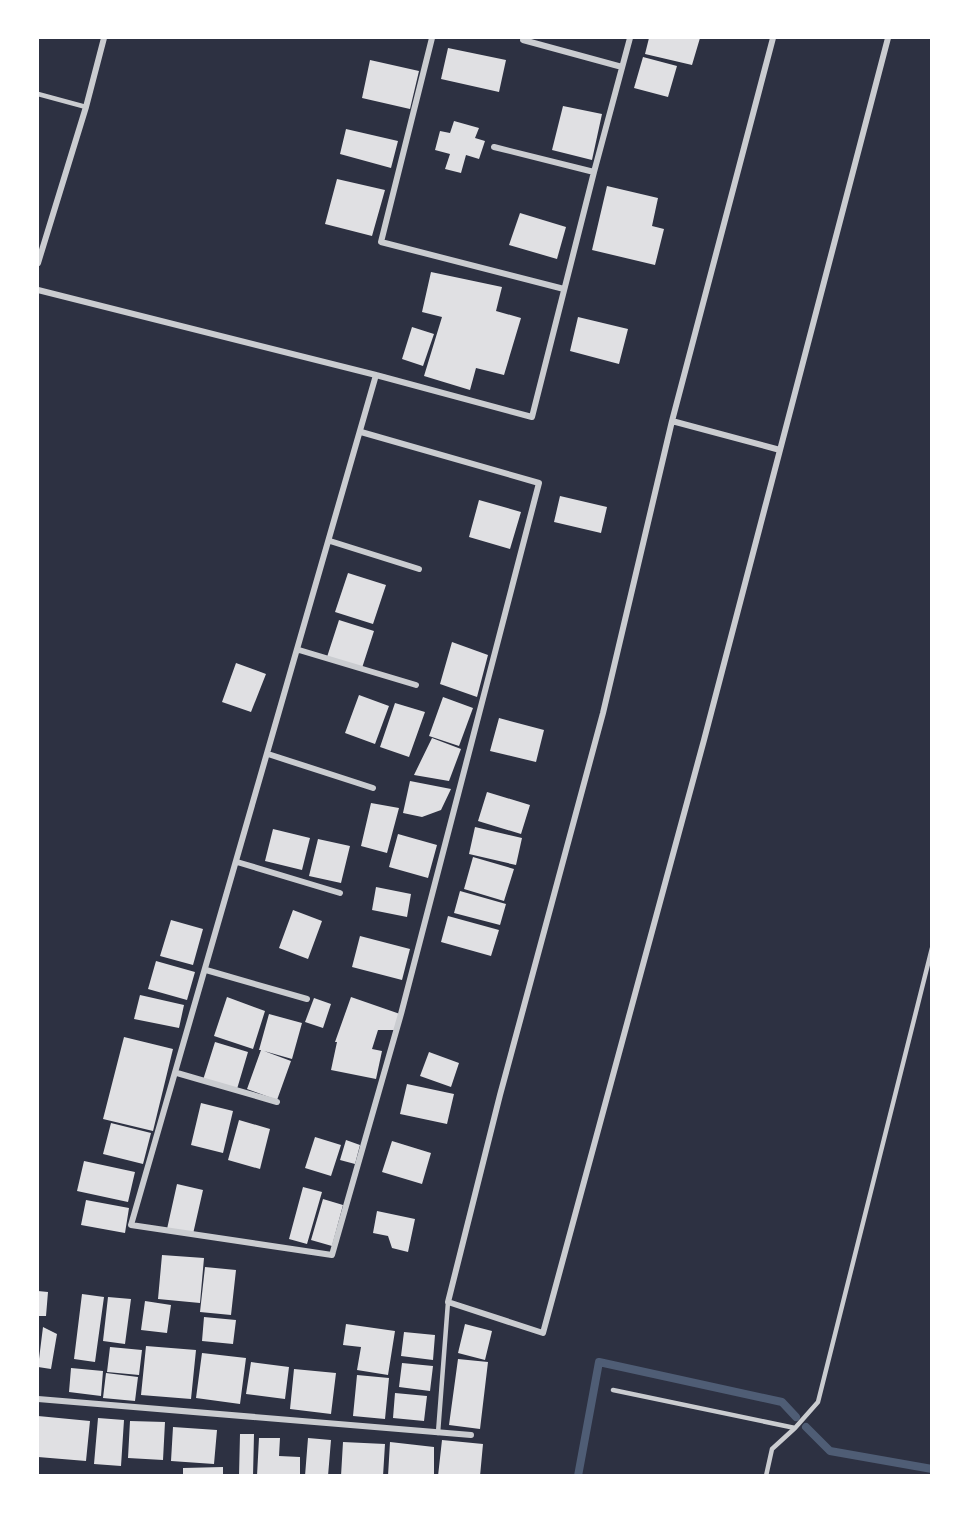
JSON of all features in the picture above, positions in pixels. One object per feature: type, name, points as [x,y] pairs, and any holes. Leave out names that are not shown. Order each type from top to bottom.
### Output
[{"type":"street","points":[[38,262],[86,107],[104,38]]},
{"type":"street","points":[[432,38],[381,242],[564,289]]},
{"type":"street","points":[[38,290],[281,353],[376,375],[532,417],[630,38]]},
{"type":"street","points":[[773,38],[672,421],[603,713],[500,1095],[448,1302],[543,1333],[692,786],[888,38]]},
{"type":"street","points":[[522,40],[622,67]]},
{"type":"street","points":[[494,147],[594,172]]},
{"type":"street","points":[[361,432],[539,483],[401,1014],[332,1255],[131,1225],[299,650],[376,375]]},
{"type":"street","points":[[672,421],[780,450]]},
{"type":"street","points":[[330,541],[419,569]]},
{"type":"street","points":[[299,650],[416,685]]},
{"type":"street","points":[[268,754],[373,788]]},
{"type":"street","points":[[237,862],[340,893]]},
{"type":"street","points":[[206,970],[307,999]]},
{"type":"street","points":[[177,1073],[277,1102]]},
{"type":"street","points":[[38,1399],[471,1435]]},
{"type":"lane","points":[[38,94],[86,107]]},
{"type":"lane","points":[[766,1476],[772,1449],[818,1402],[932,948]]},
{"type":"lane","points":[[438,1433],[448,1302]]},
{"type":"lane","points":[[613,1390],[795,1428]]},
{"type":"building","points":[[649,38],[700,38],[692,65],[645,54]]},
{"type":"building","points":[[448,48],[506,60],[499,92],[441,79]]},
{"type":"building","points":[[643,57],[677,66],[668,97],[634,88]]},
{"type":"building","points":[[370,60],[419,71],[410,109],[362,98]]},
{"type":"building","points":[[563,106],[602,114],[592,160],[552,150]]},
{"type":"building","points":[[454,121],[479,128],[475,138],[485,141],[479,159],[466,155],[461,173],[445,169],[450,154],[435,150],[440,131],[450,133]]},
{"type":"building","points":[[346,129],[398,141],[391,168],[340,154]]},
{"type":"building","points":[[337,179],[385,190],[372,236],[325,224]]},
{"type":"building","points":[[607,186],[658,198],[652,226],[664,229],[655,265],[592,250]]},
{"type":"building","points":[[520,213],[566,227],[557,259],[509,245]]},
{"type":"building","points":[[431,272],[502,287],[496,311],[521,318],[504,375],[476,368],[470,390],[424,376],[442,317],[422,312]]},
{"type":"building","points":[[578,317],[628,329],[619,364],[570,351]]},
{"type":"building","points":[[412,327],[434,334],[423,366],[402,359]]},
{"type":"building","points":[[560,496],[607,507],[601,533],[554,522]]},
{"type":"building","points":[[479,500],[521,512],[510,549],[469,537]]},
{"type":"building","points":[[348,573],[386,585],[373,624],[335,612]]},
{"type":"building","points":[[339,620],[374,631],[362,668],[327,657]]},
{"type":"building","points":[[452,642],[488,655],[477,697],[440,684]]},
{"type":"building","points":[[236,663],[266,674],[251,712],[222,702]]},
{"type":"building","points":[[359,695],[389,706],[375,744],[345,733]]},
{"type":"building","points":[[443,697],[473,708],[459,746],[429,736]]},
{"type":"building","points":[[395,703],[425,712],[409,757],[380,747]]},
{"type":"building","points":[[499,718],[544,730],[536,762],[490,751]]},
{"type":"building","points":[[432,738],[461,749],[449,781],[414,775]]},
{"type":"building","points":[[410,781],[451,789],[441,810],[422,817],[403,813]]},
{"type":"building","points":[[487,792],[530,805],[521,834],[478,821]]},
{"type":"building","points":[[371,803],[399,808],[387,853],[361,846]]},
{"type":"building","points":[[475,827],[522,838],[516,865],[469,854]]},
{"type":"building","points":[[273,829],[310,838],[302,870],[265,861]]},
{"type":"building","points":[[398,834],[437,845],[428,878],[389,867]]},
{"type":"building","points":[[318,839],[350,846],[341,883],[309,876]]},
{"type":"building","points":[[473,857],[514,869],[504,901],[464,889]]},
{"type":"building","points":[[376,887],[411,894],[407,917],[372,910]]},
{"type":"building","points":[[460,891],[506,904],[500,925],[454,913]]},
{"type":"building","points":[[293,910],[322,921],[308,959],[279,948]]},
{"type":"building","points":[[448,916],[499,930],[491,956],[441,942]]},
{"type":"building","points":[[171,920],[203,929],[193,965],[160,956]]},
{"type":"building","points":[[360,936],[410,949],[402,980],[352,967]]},
{"type":"building","points":[[156,961],[195,972],[187,1000],[148,989]]},
{"type":"building","points":[[140,995],[184,1005],[179,1028],[134,1019]]},
{"type":"building","points":[[227,997],[265,1011],[253,1049],[214,1036]]},
{"type":"building","points":[[351,997],[400,1014],[395,1030],[378,1030],[372,1049],[382,1051],[376,1079],[331,1070],[337,1042],[335,1042]]},
{"type":"building","points":[[314,998],[331,1004],[323,1028],[305,1022]]},
{"type":"building","points":[[269,1014],[302,1023],[292,1059],[264,1051],[291,1061],[277,1100],[247,1089],[261,1050],[259,1050]]},
{"type":"building","points":[[124,1037],[173,1049],[153,1131],[103,1119]]},
{"type":"building","points":[[215,1042],[248,1052],[237,1089],[203,1080]]},
{"type":"building","points":[[429,1052],[459,1063],[451,1087],[420,1076]]},
{"type":"building","points":[[407,1084],[454,1094],[447,1124],[400,1114]]},
{"type":"building","points":[[201,1103],[233,1111],[223,1153],[191,1145]]},
{"type":"building","points":[[239,1120],[270,1129],[260,1169],[228,1160]]},
{"type":"building","points":[[111,1123],[151,1133],[143,1164],[103,1154]]},
{"type":"building","points":[[315,1137],[341,1145],[331,1176],[305,1168]]},
{"type":"building","points":[[346,1140],[360,1145],[355,1164],[340,1160]]},
{"type":"building","points":[[392,1141],[431,1153],[422,1184],[382,1172]]},
{"type":"building","points":[[84,1161],[135,1172],[128,1202],[77,1191]]},
{"type":"building","points":[[177,1184],[203,1190],[193,1234],[167,1229]]},
{"type":"building","points":[[303,1187],[322,1192],[307,1244],[289,1239]]},
{"type":"building","points":[[323,1199],[343,1205],[332,1246],[311,1240]]},
{"type":"building","points":[[86,1200],[129,1208],[125,1233],[81,1225]]},
{"type":"building","points":[[377,1211],[415,1219],[408,1252],[392,1248],[388,1236],[373,1233]]},
{"type":"building","points":[[162,1255],[204,1258],[200,1303],[158,1299]]},
{"type":"building","points":[[205,1267],[236,1270],[231,1315],[200,1312]]},
{"type":"building","points":[[38,1291],[48,1292],[46,1316],[38,1316]]},
{"type":"building","points":[[82,1294],[104,1297],[95,1362],[74,1359]]},
{"type":"building","points":[[108,1297],[131,1299],[125,1344],[103,1341]]},
{"type":"building","points":[[145,1301],[171,1305],[167,1333],[141,1330]]},
{"type":"building","points":[[204,1317],[236,1320],[233,1344],[202,1341]]},
{"type":"building","points":[[346,1324],[395,1331],[388,1375],[357,1370],[361,1347],[343,1345]]},
{"type":"building","points":[[465,1324],[492,1331],[485,1360],[458,1353]]},
{"type":"building","points":[[43,1327],[57,1334],[51,1369],[38,1367]]},
{"type":"building","points":[[404,1332],[435,1335],[433,1360],[401,1356]]},
{"type":"building","points":[[146,1346],[196,1350],[191,1399],[141,1395]]},
{"type":"building","points":[[110,1347],[142,1350],[139,1375],[107,1372]]},
{"type":"building","points":[[202,1353],[246,1358],[240,1404],[196,1398]]},
{"type":"building","points":[[458,1359],[488,1362],[480,1429],[449,1425]]},
{"type":"building","points":[[251,1362],[289,1367],[285,1399],[246,1394]]},
{"type":"building","points":[[402,1363],[433,1366],[430,1391],[399,1387]]},
{"type":"building","points":[[71,1368],[103,1371],[101,1396],[69,1392]]},
{"type":"building","points":[[294,1369],[336,1373],[331,1414],[290,1409]]},
{"type":"building","points":[[106,1373],[138,1377],[135,1401],[103,1398]]},
{"type":"building","points":[[357,1375],[389,1378],[385,1419],[353,1416]]},
{"type":"building","points":[[395,1393],[427,1396],[424,1421],[393,1418]]},
{"type":"building","points":[[38,1416],[90,1421],[86,1461],[38,1457]]},
{"type":"building","points":[[98,1418],[124,1420],[121,1466],[94,1464]]},
{"type":"building","points":[[130,1421],[165,1422],[163,1460],[128,1458]]},
{"type":"building","points":[[173,1427],[217,1430],[214,1464],[171,1461]]},
{"type":"building","points":[[240,1434],[254,1434],[253,1476],[239,1476]]},
{"type":"building","points":[[259,1438],[280,1438],[279,1456],[300,1457],[300,1476],[257,1476]]},
{"type":"building","points":[[308,1438],[331,1440],[328,1476],[305,1476]]},
{"type":"building","points":[[442,1440],[483,1444],[480,1476],[438,1476]]},
{"type":"building","points":[[343,1442],[385,1444],[383,1476],[341,1476]]},
{"type":"building","points":[[390,1442],[434,1447],[434,1476],[388,1476]]},
{"type":"building","points":[[223,1467],[223,1476],[183,1476],[183,1468]]},
{"type":"waterway","points":[[578,1476],[599,1362],[782,1402],[796,1417]]},
{"type":"waterway","points":[[806,1427],[830,1451],[932,1469]]}]
